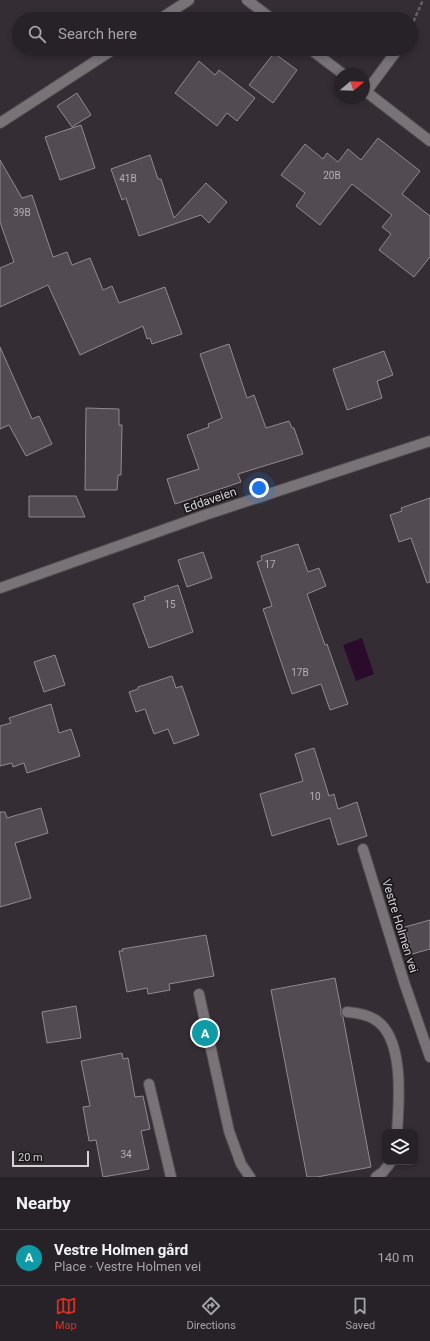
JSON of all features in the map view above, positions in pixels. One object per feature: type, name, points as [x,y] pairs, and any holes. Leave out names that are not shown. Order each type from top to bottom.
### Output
[{"type":"street","points":[[171,12],[190,0]]},
{"type":"street","points":[[247,0],[263,12]]},
{"type":"street","points":[[0,123],[103,56]]},
{"type":"street","points":[[319,56],[335,68]]},
{"type":"street","points":[[370,85],[392,56]]},
{"type":"street","points":[[370,95],[430,141]]},
{"type":"street","name":"Eddaveien","points":[[0,588],[205,515],[430,441]]},
{"type":"street","name":"Vestre Holmen vei","points":[[363,849],[404,982],[430,1057]]},
{"type":"street","points":[[199,994],[229,1131],[241,1164],[250,1177]]},
{"type":"street","points":[[347,1012],[363,1014],[375,1019],[383,1027],[390,1038],[398,1067],[399,1102],[397,1129]]},
{"type":"street","points":[[148,1084],[171,1177]]},
{"type":"street","points":[[376,1177],[383,1172],[388,1165]]},
{"type":"path","points":[[418,12],[423,0]]},
{"type":"shaded area","points":[[362,638],[374,674],[356,681],[343,645]]},
{"type":"building","points":[[272,56],[278,56],[297,70],[273,103],[249,85]]},
{"type":"building","points":[[199,61],[215,75],[219,70],[255,98],[237,121],[227,113],[217,126],[175,93]]},
{"type":"building","points":[[77,93],[91,115],[72,127],[57,106]]},
{"type":"building","points":[[81,125],[95,168],[60,180],[45,137]]},
{"type":"building","points":[[378,138],[420,171],[402,194],[430,216],[430,257],[414,277],[379,250],[391,234],[382,227],[392,215],[352,184],[320,225],[296,206],[305,193],[281,175],[305,144],[323,159],[327,153],[338,162],[348,149],[361,160]]},
{"type":"building","points":[[150,155],[158,179],[161,179],[174,218],[206,183],[227,202],[209,223],[201,215],[139,236],[126,198],[122,200],[111,169]]},
{"type":"building","points":[[0,160],[22,198],[32,195],[53,257],[67,252],[72,265],[90,258],[103,290],[112,286],[119,303],[165,287],[182,334],[152,344],[150,338],[147,339],[143,326],[80,355],[48,285],[0,307],[0,268],[14,262],[0,222]]},
{"type":"building","points":[[229,344],[247,398],[254,395],[266,428],[289,421],[292,428],[294,428],[303,454],[238,474],[241,482],[175,504],[167,479],[199,469],[187,435],[209,427],[208,424],[222,418],[200,354]]},
{"type":"building","points":[[0,347],[32,419],[39,416],[52,444],[26,456],[9,425],[0,429]]},
{"type":"building","points":[[384,351],[393,375],[377,381],[382,398],[347,410],[333,369]]},
{"type":"building","points":[[86,408],[119,409],[119,425],[122,425],[121,475],[118,475],[117,490],[85,490]]},
{"type":"building","points":[[29,496],[76,496],[85,517],[29,517]]},
{"type":"building","points":[[430,498],[430,582],[427,583],[411,538],[399,542],[390,515],[402,511],[401,508]]},
{"type":"building","points":[[298,544],[308,572],[319,568],[326,586],[307,594],[325,645],[327,644],[348,704],[330,710],[321,684],[292,694],[263,609],[272,606],[257,562],[262,560],[261,556]]},
{"type":"building","points":[[203,552],[212,578],[187,587],[178,560]]},
{"type":"building","points":[[178,585],[193,632],[149,648],[133,604],[145,600],[144,597]]},
{"type":"building","points":[[55,655],[65,685],[44,692],[34,662]]},
{"type":"building","points":[[172,676],[176,688],[182,686],[199,735],[174,744],[168,729],[154,734],[145,709],[136,712],[129,692],[138,689],[138,687]]},
{"type":"building","points":[[51,704],[59,733],[71,729],[80,756],[27,773],[24,763],[13,767],[12,763],[0,766],[0,726],[11,723],[9,718]]},
{"type":"building","points":[[314,748],[329,796],[334,794],[338,809],[357,802],[367,836],[338,845],[330,818],[272,836],[260,794],[303,781],[295,754]]},
{"type":"building","points":[[41,808],[48,833],[15,843],[31,898],[0,907],[0,812],[5,812],[7,818]]},
{"type":"building","points":[[430,920],[430,949],[412,954],[405,927]]},
{"type":"building","points":[[206,935],[214,976],[169,984],[170,990],[148,994],[147,988],[127,992],[119,951],[123,951],[122,949]]},
{"type":"building","points":[[335,978],[371,1167],[317,1177],[307,1177],[271,990]]},
{"type":"building","points":[[76,1006],[81,1038],[47,1043],[42,1012]]},
{"type":"building","points":[[122,1053],[123,1059],[128,1058],[135,1097],[143,1096],[150,1129],[141,1131],[149,1169],[103,1177],[96,1140],[89,1141],[83,1107],[90,1106],[81,1061]]},
{"type":"place","name":"Vestre Holmen gård","points":[[205,1033]]}]
